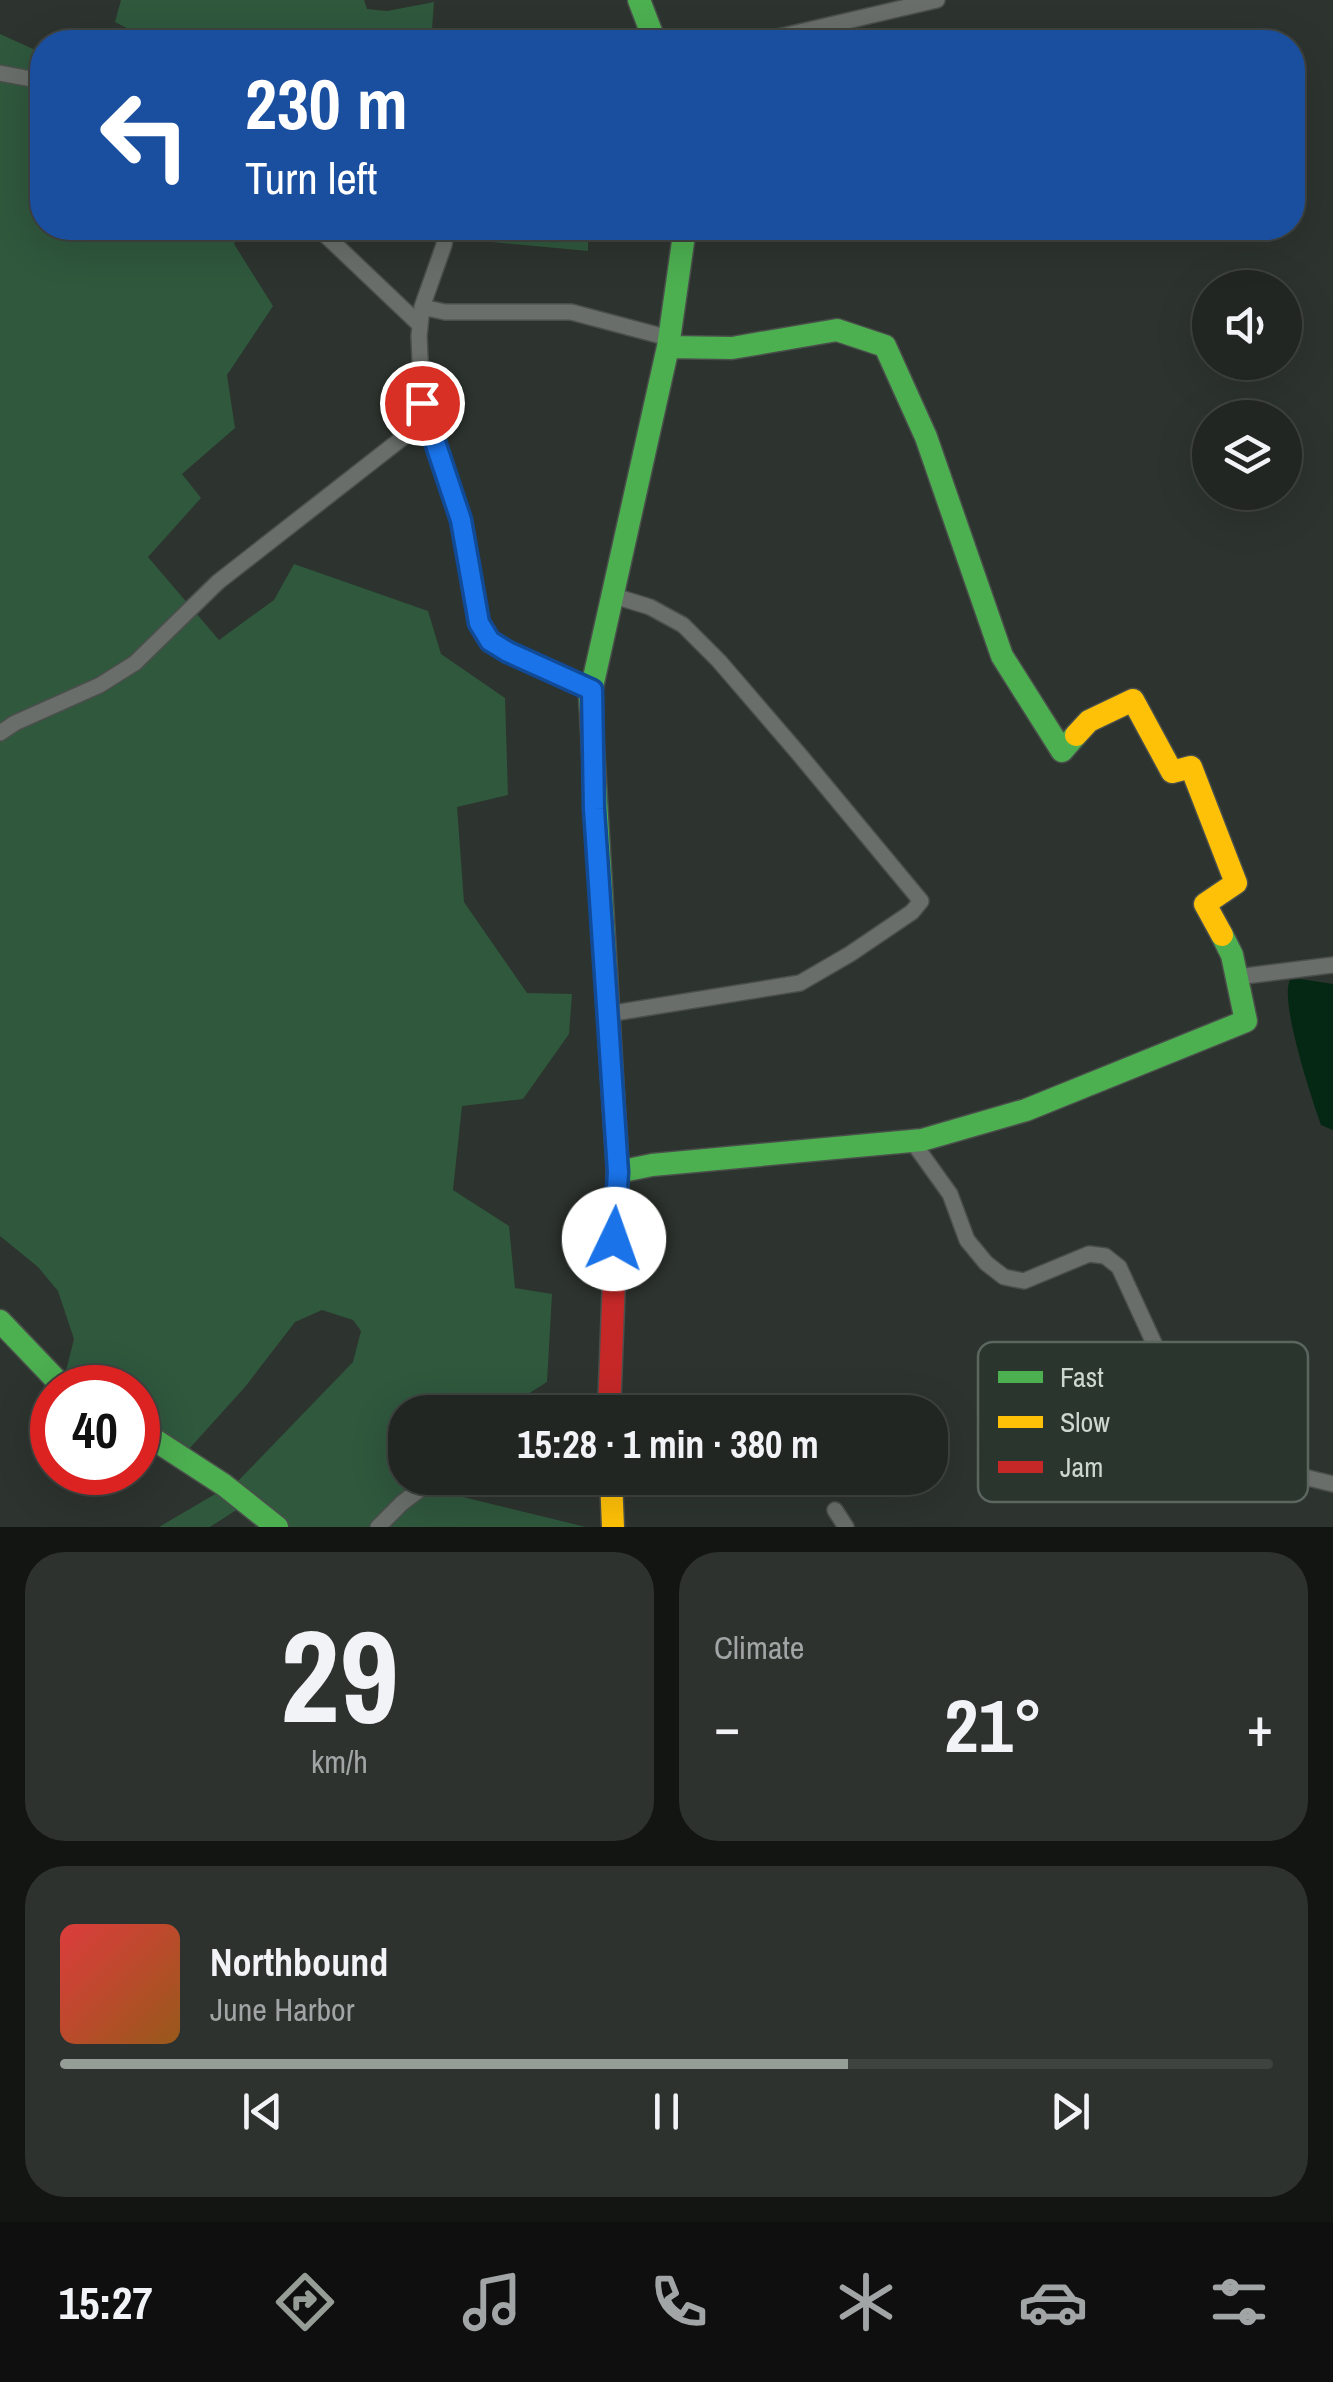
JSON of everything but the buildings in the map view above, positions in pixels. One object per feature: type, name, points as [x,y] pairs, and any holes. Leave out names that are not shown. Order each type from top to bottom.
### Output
[{"type":"street","points":[[640,0],[651,30]]},
{"type":"street","points":[[808,30],[937,0]]},
{"type":"street","points":[[0,73],[30,78]]},
{"type":"street","points":[[331,240],[420,325]]},
{"type":"street","points":[[445,240],[422,306],[422,403],[461,520],[479,623],[490,641],[508,652],[592,690]]},
{"type":"street","points":[[609,1395],[618,1172],[594,809],[592,690],[668,342],[684,240]]},
{"type":"street","points":[[422,306],[444,312],[572,312],[668,342],[732,348],[837,330],[885,346],[926,437],[1002,656],[1062,751],[1089,721],[1133,700],[1172,772],[1191,767],[1236,883],[1205,904],[1232,954],[1246,1021],[1026,1110],[912,1141],[652,1165],[618,1172]]},
{"type":"street","points":[[0,733],[135,663],[218,582],[428,418]]},
{"type":"street","points":[[608,1014],[800,983],[912,912],[921,901],[788,740],[683,625],[650,607],[611,595]]},
{"type":"street","points":[[1237,976],[1333,964]]},
{"type":"street","points":[[912,1141],[950,1194],[967,1240],[1004,1277],[1024,1281],[1089,1254],[1104,1256],[1119,1267],[1154,1342]]},
{"type":"street","points":[[0,1320],[42,1365]]},
{"type":"street","points":[[160,1443],[224,1485],[277,1527]]},
{"type":"street","points":[[1308,1478],[1333,1484]]},
{"type":"street","points":[[378,1527],[413,1495]]},
{"type":"street","points":[[612,1495],[613,1527]]},
{"type":"street","points":[[835,1510],[846,1527]]},
{"type":"shaded area","points":[[121,0],[364,0],[367,9],[387,11],[434,2],[432,30],[131,30],[115,22]]},
{"type":"shaded area","points":[[0,34],[30,48],[30,240],[236,240],[234,244],[273,306],[227,375],[235,428],[182,474],[201,498],[148,557],[219,640],[274,600],[294,564],[428,611],[441,654],[505,698],[508,795],[457,807],[464,902],[527,993],[572,994],[569,1034],[523,1099],[462,1106],[453,1190],[509,1226],[515,1288],[552,1294],[547,1382],[526,1395],[388,1395],[388,1495],[455,1495],[586,1527],[255,1527],[257,1523],[238,1509],[210,1527],[159,1527],[239,1480],[353,1362],[361,1331],[353,1320],[322,1310],[295,1322],[245,1387],[189,1449],[160,1432],[160,1365],[68,1365],[74,1339],[58,1291],[38,1267],[0,1236]]},
{"type":"shaded area","points":[[472,240],[588,240],[588,251]]},
{"type":"shaded area","points":[[1290,980],[1333,984],[1333,1130],[1321,1125],[1293,1028],[1288,991]]},
{"type":"traffic: fast","points":[[639,0],[650,30]]},
{"type":"traffic: fast","points":[[613,1094],[590,696],[668,347],[683,240]]},
{"type":"traffic: fast","points":[[668,347],[732,348],[837,330],[885,346],[926,437],[1002,656],[1062,751],[1076,735]]},
{"type":"traffic: fast","points":[[618,1172],[652,1165],[922,1140],[1026,1110],[1246,1021],[1232,955],[1222,935]]},
{"type":"traffic: fast","points":[[0,1321],[42,1365]]},
{"type":"traffic: fast","points":[[160,1443],[224,1485],[277,1527]]},
{"type":"traffic: slow","points":[[1076,735],[1089,721],[1133,700],[1172,772],[1191,767],[1236,883],[1205,904],[1222,935]]},
{"type":"traffic: slow","points":[[612,1495],[613,1527]]},
{"type":"traffic: jam","points":[[610,1395],[618,1172],[613,1094]]},
{"type":"route","points":[[422,403],[461,520],[479,623],[490,641],[508,652],[592,690],[594,809],[618,1172],[614,1239]]}]
